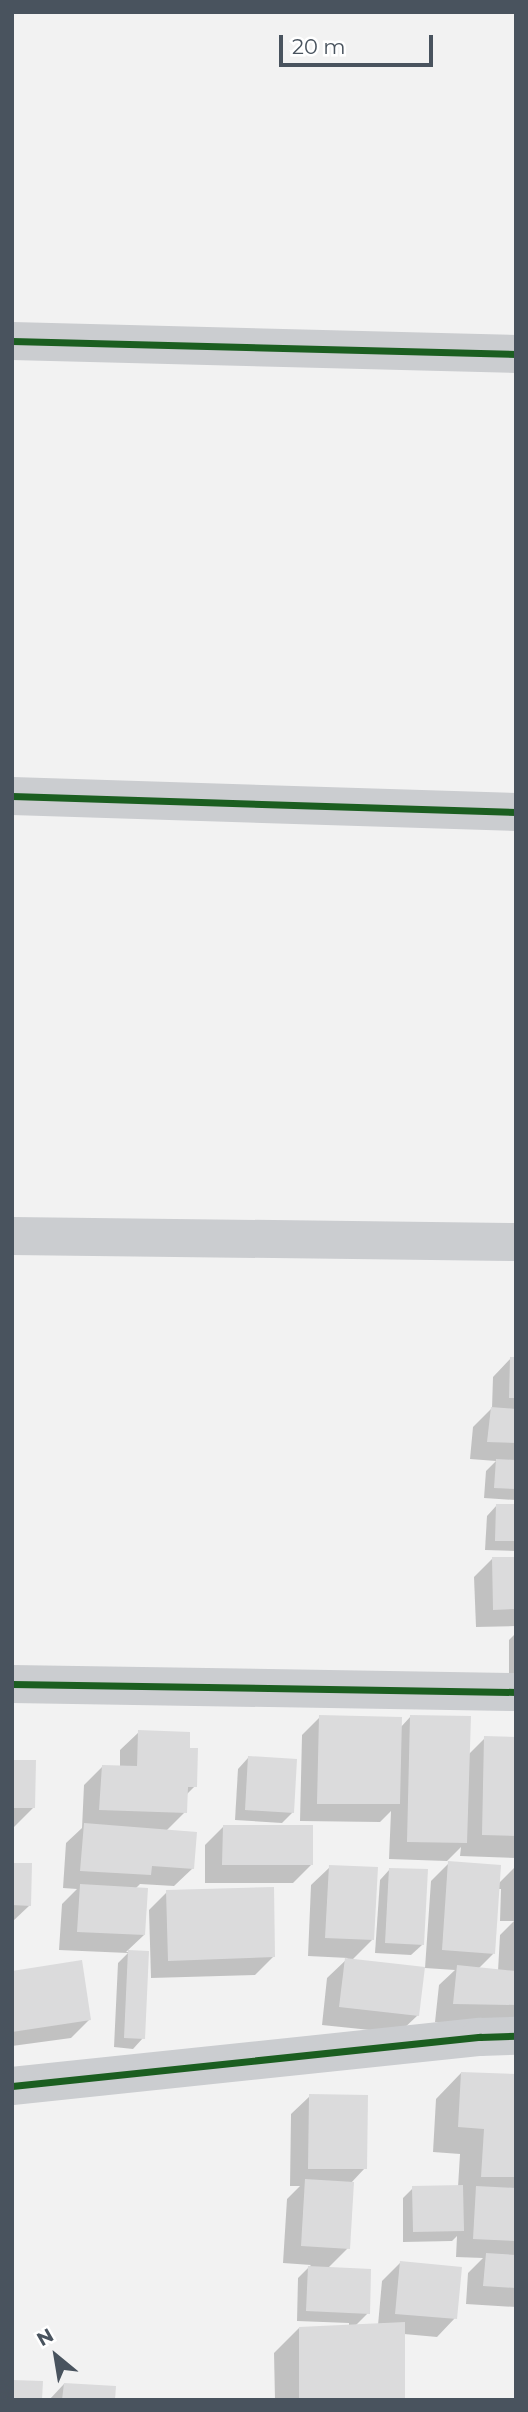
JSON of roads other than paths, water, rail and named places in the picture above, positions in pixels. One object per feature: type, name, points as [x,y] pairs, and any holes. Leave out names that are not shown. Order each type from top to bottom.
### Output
[{"type":"street","points":[[12,341],[516,355]]},
{"type":"street","points":[[12,796],[516,811]]},
{"type":"street","points":[[12,1236],[516,1242]]},
{"type":"street","points":[[12,1684],[516,1692]]},
{"type":"street","points":[[12,2086],[480,2037],[516,2036]]}]
